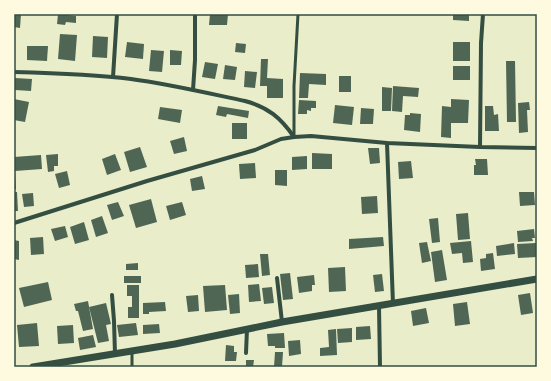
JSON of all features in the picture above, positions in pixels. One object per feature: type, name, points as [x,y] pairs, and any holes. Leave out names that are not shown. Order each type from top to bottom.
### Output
[{"type":"street","points":[[114,77],[117,14]]},
{"type":"street","points":[[193,90],[195,60],[195,14]]},
{"type":"street","points":[[480,147],[481,43],[483,14]]},
{"type":"street","points":[[14,72],[114,77],[193,90],[258,105],[275,115],[294,137]]},
{"type":"street","points":[[14,223],[294,137],[311,136],[387,143],[537,148]]},
{"type":"street","points":[[387,143],[393,305]]},
{"type":"street","points":[[277,278],[282,322]]},
{"type":"street","points":[[33,367],[132,351],[282,322],[393,305],[537,280]]},
{"type":"street","points":[[112,295],[115,354]]},
{"type":"street","points":[[380,307],[380,367]]},
{"type":"street","points":[[246,353],[247,329]]},
{"type":"lane","points":[[294,137],[294,86],[298,14]]},
{"type":"lane","points":[[132,351],[132,367]]},
{"type":"building","points":[[14,14],[21,14],[20,28],[14,27]]},
{"type":"building","points":[[58,14],[76,16],[76,23],[66,22],[65,25],[57,24]]},
{"type":"building","points":[[210,14],[228,14],[227,25],[209,25]]},
{"type":"building","points":[[453,14],[469,14],[469,21],[453,20]]},
{"type":"building","points":[[60,34],[77,35],[75,61],[58,59]]},
{"type":"building","points":[[93,36],[108,37],[107,58],[92,57]]},
{"type":"building","points":[[127,42],[144,44],[143,59],[125,57]]},
{"type":"building","points":[[453,42],[470,42],[470,61],[453,61]]},
{"type":"building","points":[[236,43],[246,44],[245,53],[235,52]]},
{"type":"building","points":[[27,46],[48,46],[47,61],[27,60]]},
{"type":"building","points":[[151,50],[164,51],[162,72],[149,71]]},
{"type":"building","points":[[170,50],[182,51],[181,65],[170,65]]},
{"type":"building","points":[[261,59],[268,59],[267,78],[283,79],[283,98],[267,98],[267,86],[260,86]]},
{"type":"building","points":[[506,61],[515,61],[516,122],[507,122]]},
{"type":"building","points":[[205,62],[218,64],[215,79],[202,77]]},
{"type":"building","points":[[225,65],[237,67],[235,80],[223,79]]},
{"type":"building","points":[[453,66],[470,66],[470,80],[453,80]]},
{"type":"building","points":[[245,71],[257,72],[255,88],[244,87]]},
{"type":"building","points":[[300,73],[326,74],[326,85],[309,84],[308,98],[299,98]]},
{"type":"building","points":[[339,76],[351,76],[351,92],[339,92]]},
{"type":"building","points":[[15,78],[32,79],[31,91],[15,90]]},
{"type":"building","points":[[393,86],[419,88],[418,97],[403,96],[402,112],[392,111]]},
{"type":"building","points":[[382,87],[392,88],[391,111],[382,111]]},
{"type":"building","points":[[14,99],[29,102],[25,122],[14,120]]},
{"type":"building","points":[[451,99],[469,100],[468,123],[451,123],[451,138],[441,137],[442,106],[451,107]]},
{"type":"building","points":[[299,100],[316,101],[316,108],[311,108],[311,111],[307,110],[307,114],[298,114]]},
{"type":"building","points":[[529,102],[530,110],[527,110],[528,132],[519,133],[518,103]]},
{"type":"building","points":[[335,105],[354,107],[352,125],[333,123]]},
{"type":"building","points":[[218,106],[249,111],[248,118],[227,114],[226,117],[216,115]]},
{"type":"building","points":[[485,106],[493,106],[494,115],[498,114],[499,131],[485,131]]},
{"type":"building","points":[[160,107],[182,110],[180,123],[158,119]]},
{"type":"building","points":[[361,108],[374,109],[373,124],[360,124]]},
{"type":"building","points":[[410,113],[421,114],[420,132],[404,130],[405,115],[410,115]]},
{"type":"building","points":[[232,123],[247,123],[247,139],[232,139]]},
{"type":"building","points":[[537,126],[537,138],[536,138]]},
{"type":"building","points":[[184,137],[187,151],[174,154],[170,141]]},
{"type":"building","points":[[140,147],[147,167],[130,172],[124,152]]},
{"type":"building","points":[[368,148],[379,148],[380,163],[370,164]]},
{"type":"building","points":[[312,153],[332,154],[332,169],[312,169]]},
{"type":"building","points":[[58,154],[58,166],[54,166],[54,171],[48,172],[46,155]]},
{"type":"building","points":[[115,154],[121,170],[107,175],[102,159]]},
{"type":"building","points":[[41,155],[42,169],[15,171],[16,189],[14,189],[14,157]]},
{"type":"building","points":[[307,156],[307,169],[292,170],[292,157]]},
{"type":"building","points":[[475,159],[487,159],[488,175],[474,175],[474,165],[476,165]]},
{"type":"building","points":[[411,161],[413,178],[399,179],[398,162]]},
{"type":"building","points":[[255,163],[256,178],[240,179],[239,164]]},
{"type":"building","points":[[275,170],[287,170],[287,186],[275,185]]},
{"type":"building","points":[[67,171],[70,185],[59,188],[55,174]]},
{"type":"building","points":[[202,176],[205,189],[192,191],[190,179]]},
{"type":"building","points":[[14,192],[17,192],[18,211],[14,211]]},
{"type":"building","points":[[519,192],[534,192],[535,205],[520,206]]},
{"type":"building","points":[[33,193],[34,206],[24,207],[22,194]]},
{"type":"building","points":[[377,196],[378,213],[362,214],[361,197]]},
{"type":"building","points":[[151,199],[157,222],[136,228],[129,205]]},
{"type":"building","points":[[118,202],[124,216],[112,220],[107,205]]},
{"type":"building","points":[[182,202],[186,215],[170,220],[166,206]]},
{"type":"building","points":[[468,213],[470,239],[458,240],[456,214]]},
{"type":"building","points":[[102,216],[108,233],[96,237],[91,220]]},
{"type":"building","points":[[438,218],[440,242],[432,243],[429,219]]},
{"type":"building","points":[[84,222],[89,240],[75,244],[70,227]]},
{"type":"building","points":[[65,226],[68,237],[55,241],[51,229]]},
{"type":"building","points":[[534,229],[535,238],[532,238],[533,241],[518,242],[517,231]]},
{"type":"building","points":[[43,237],[44,254],[31,255],[30,238]]},
{"type":"building","points":[[383,237],[384,246],[349,249],[349,239]]},
{"type":"building","points":[[14,240],[19,241],[19,260],[14,259]]},
{"type":"building","points":[[471,241],[473,262],[463,263],[462,253],[452,254],[450,243]]},
{"type":"building","points":[[427,242],[431,261],[422,263],[419,243]]},
{"type":"building","points":[[514,243],[515,254],[497,256],[496,246]]},
{"type":"building","points":[[536,243],[537,257],[518,258],[517,244]]},
{"type":"building","points":[[442,250],[447,280],[435,282],[431,252]]},
{"type":"building","points":[[493,253],[495,269],[481,271],[480,259],[486,258],[486,254]]},
{"type":"building","points":[[260,254],[268,254],[270,275],[262,276]]},
{"type":"building","points":[[138,263],[138,270],[126,270],[126,264]]},
{"type":"building","points":[[258,264],[259,277],[246,278],[245,265]]},
{"type":"building","points":[[345,267],[346,291],[329,292],[328,268]]},
{"type":"building","points":[[290,273],[293,299],[283,300],[280,274]]},
{"type":"building","points":[[382,274],[384,291],[375,292],[373,275]]},
{"type":"building","points":[[314,275],[315,285],[312,285],[312,291],[299,293],[297,277]]},
{"type":"building","points":[[124,276],[141,276],[141,283],[124,283]]},
{"type":"building","points":[[48,282],[52,300],[24,307],[19,288]]},
{"type":"building","points":[[259,284],[261,301],[249,302],[248,285]]},
{"type":"building","points":[[127,285],[139,285],[139,318],[128,318],[128,307],[132,307],[132,296],[127,296]]},
{"type":"building","points":[[225,285],[227,310],[205,312],[203,286]]},
{"type":"building","points":[[272,287],[274,303],[264,304],[262,288]]},
{"type":"building","points":[[530,293],[533,313],[521,315],[518,295]]},
{"type":"building","points":[[239,294],[240,313],[230,314],[228,295]]},
{"type":"building","points":[[198,295],[199,311],[188,312],[186,296]]},
{"type":"building","points":[[88,301],[93,329],[83,331],[78,311],[76,311],[74,304]]},
{"type":"building","points":[[165,302],[166,311],[149,312],[149,314],[143,314],[143,303]]},
{"type":"building","points":[[467,302],[470,324],[455,326],[453,304]]},
{"type":"building","points":[[106,303],[111,324],[106,325],[109,341],[98,343],[89,307]]},
{"type":"building","points":[[426,308],[429,323],[413,326],[411,311]]},
{"type":"building","points":[[37,323],[39,346],[19,347],[17,325]]},
{"type":"building","points":[[136,323],[138,335],[119,337],[117,325]]},
{"type":"building","points":[[159,324],[160,333],[143,334],[143,325]]},
{"type":"building","points":[[73,325],[74,343],[58,344],[57,326]]},
{"type":"building","points":[[370,326],[371,339],[356,340],[356,327]]},
{"type":"building","points":[[352,328],[352,342],[338,343],[337,329]]},
{"type":"building","points":[[336,329],[337,355],[320,356],[320,348],[329,347],[328,330]]},
{"type":"building","points":[[284,333],[285,348],[268,346],[267,334]]},
{"type":"building","points":[[93,335],[96,347],[80,350],[78,338]]},
{"type":"building","points":[[300,340],[301,354],[289,356],[288,341]]},
{"type":"building","points":[[226,345],[234,346],[234,352],[237,352],[236,361],[225,361]]},
{"type":"building","points":[[275,352],[283,352],[282,367],[274,367]]},
{"type":"building","points":[[246,360],[254,360],[253,367],[246,367]]}]
